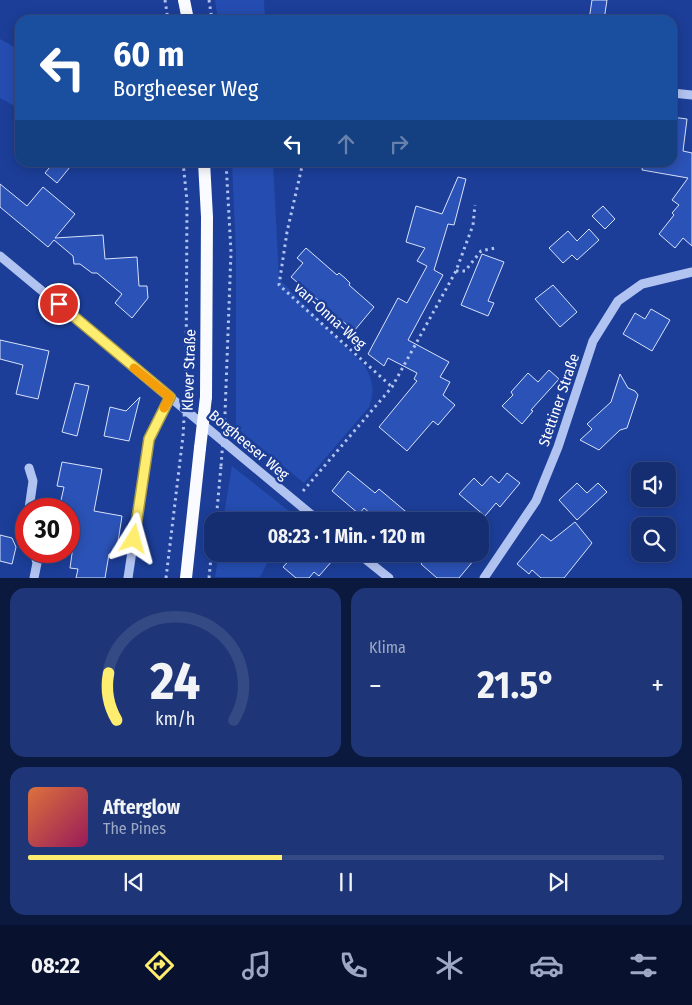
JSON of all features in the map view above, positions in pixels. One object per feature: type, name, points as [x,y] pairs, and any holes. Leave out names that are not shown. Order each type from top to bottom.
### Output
[{"type":"main road","points":[[184,0],[187,15]]},
{"type":"main road","name":"Klever Straße","points":[[186,578],[206,397],[207,217],[204,167]]},
{"type":"street","points":[[677,94],[692,95]]},
{"type":"street","name":"Borgheeser Weg","points":[[0,256],[308,512]]},
{"type":"street","name":"Stettiner Straße","points":[[484,578],[536,501],[558,447],[593,341],[618,302],[642,284],[692,272]]},
{"type":"street","points":[[128,578],[149,439],[170,397]]},
{"type":"street","points":[[29,468],[33,481],[31,498]]},
{"type":"street","points":[[369,562],[389,578]]},
{"type":"street","points":[[34,578],[37,563]]},
{"type":"path","points":[[165,0],[167,15]]},
{"type":"path","points":[[209,0],[211,15]]},
{"type":"path","points":[[166,578],[186,384],[187,201],[184,167]]},
{"type":"path","points":[[217,512],[226,414],[231,252],[226,167]]},
{"type":"path","name":"van-Onna-Weg","points":[[302,167],[287,232],[279,285],[392,387]]},
{"type":"path","points":[[294,501],[392,387],[456,271],[473,225],[476,206]]},
{"type":"path","points":[[456,271],[465,271],[481,251],[495,248]]},
{"type":"path","points":[[209,578],[211,562]]},
{"type":"shaded area","points":[[215,0],[264,0],[265,15],[217,15]]},
{"type":"shaded area","points":[[0,39],[15,47],[15,106],[0,98]]},
{"type":"shaded area","points":[[232,167],[273,167],[279,279],[365,366],[370,377],[372,391],[369,407],[304,483],[236,427],[236,253]]},
{"type":"shaded area","points":[[232,466],[290,512],[224,512]]},
{"type":"shaded area","points":[[218,562],[268,562],[260,577],[215,577]]},
{"type":"building","points":[[592,0],[607,0],[605,15],[590,15]]},
{"type":"building","points":[[677,118],[687,119],[683,151],[692,153],[692,246],[683,238],[675,248],[659,234],[674,215],[672,213],[679,205],[672,200],[688,178],[642,170],[642,167],[677,167]]},
{"type":"building","points":[[50,167],[70,167],[57,183],[45,173]]},
{"type":"building","points":[[458,177],[466,179],[454,225],[448,224],[434,270],[443,275],[408,340],[449,362],[440,377],[450,382],[443,395],[455,405],[438,425],[433,421],[407,451],[379,427],[417,381],[414,379],[417,373],[388,358],[384,366],[368,354],[398,298],[407,303],[427,266],[417,261],[425,248],[406,242],[416,206],[442,214]]},
{"type":"building","points":[[0,184],[27,206],[43,187],[75,214],[55,238],[103,235],[105,259],[137,257],[139,286],[147,286],[148,298],[132,318],[115,303],[122,294],[97,273],[92,273],[80,264],[74,264],[73,256],[54,240],[48,247],[0,207]]},
{"type":"building","points":[[603,206],[615,219],[605,229],[592,216]]},
{"type":"building","points":[[589,229],[599,240],[577,260],[572,255],[563,263],[549,248],[568,231],[577,241]]},
{"type":"building","points":[[306,248],[337,275],[339,273],[345,278],[350,283],[349,285],[374,307],[354,331],[291,277],[303,263],[297,258]]},
{"type":"building","points":[[482,254],[504,262],[488,301],[494,303],[488,316],[461,305]]},
{"type":"building","points":[[553,285],[577,312],[560,327],[535,299]]},
{"type":"building","points":[[651,309],[670,320],[652,351],[623,334],[635,313],[645,319]]},
{"type":"building","points":[[0,340],[49,351],[38,399],[16,394],[23,365],[0,359]]},
{"type":"building","points":[[549,370],[559,379],[531,410],[533,411],[522,424],[502,406],[513,395],[511,392],[528,373],[538,382]]},
{"type":"building","points":[[620,374],[628,388],[635,391],[638,395],[627,428],[620,430],[599,450],[580,440],[592,429],[587,424],[611,402]]},
{"type":"building","points":[[75,383],[89,386],[77,436],[62,432]]},
{"type":"building","points":[[140,397],[129,441],[104,436],[110,407],[126,411]]},
{"type":"building","points":[[62,462],[102,469],[94,511],[122,516],[116,555],[109,554],[105,578],[76,578],[78,569],[70,568],[71,563],[80,563],[80,498],[62,498],[64,487],[57,486]]},
{"type":"building","points":[[348,471],[375,493],[379,489],[406,512],[369,512],[364,508],[361,512],[357,512],[332,491]]},
{"type":"building","points":[[507,473],[520,483],[500,507],[496,503],[488,512],[480,512],[459,494],[474,478],[482,486],[491,476],[499,483]]},
{"type":"building","points":[[577,483],[587,493],[598,483],[607,492],[577,520],[559,500]]},
{"type":"building","points":[[575,522],[592,543],[564,578],[541,578],[532,570],[529,574],[517,564],[542,534],[551,541]]},
{"type":"building","points":[[0,535],[12,538],[15,551],[12,564],[0,561]]},
{"type":"building","points":[[288,562],[331,562],[319,576],[314,572],[309,578],[296,578],[283,567]]},
{"type":"building","points":[[423,562],[472,562],[459,578],[437,578],[421,564]]},
{"type":"slow traffic","points":[[134,368],[170,397],[164,408]]},
{"type":"route","points":[[59,304],[170,397],[149,439],[134,539]]}]
